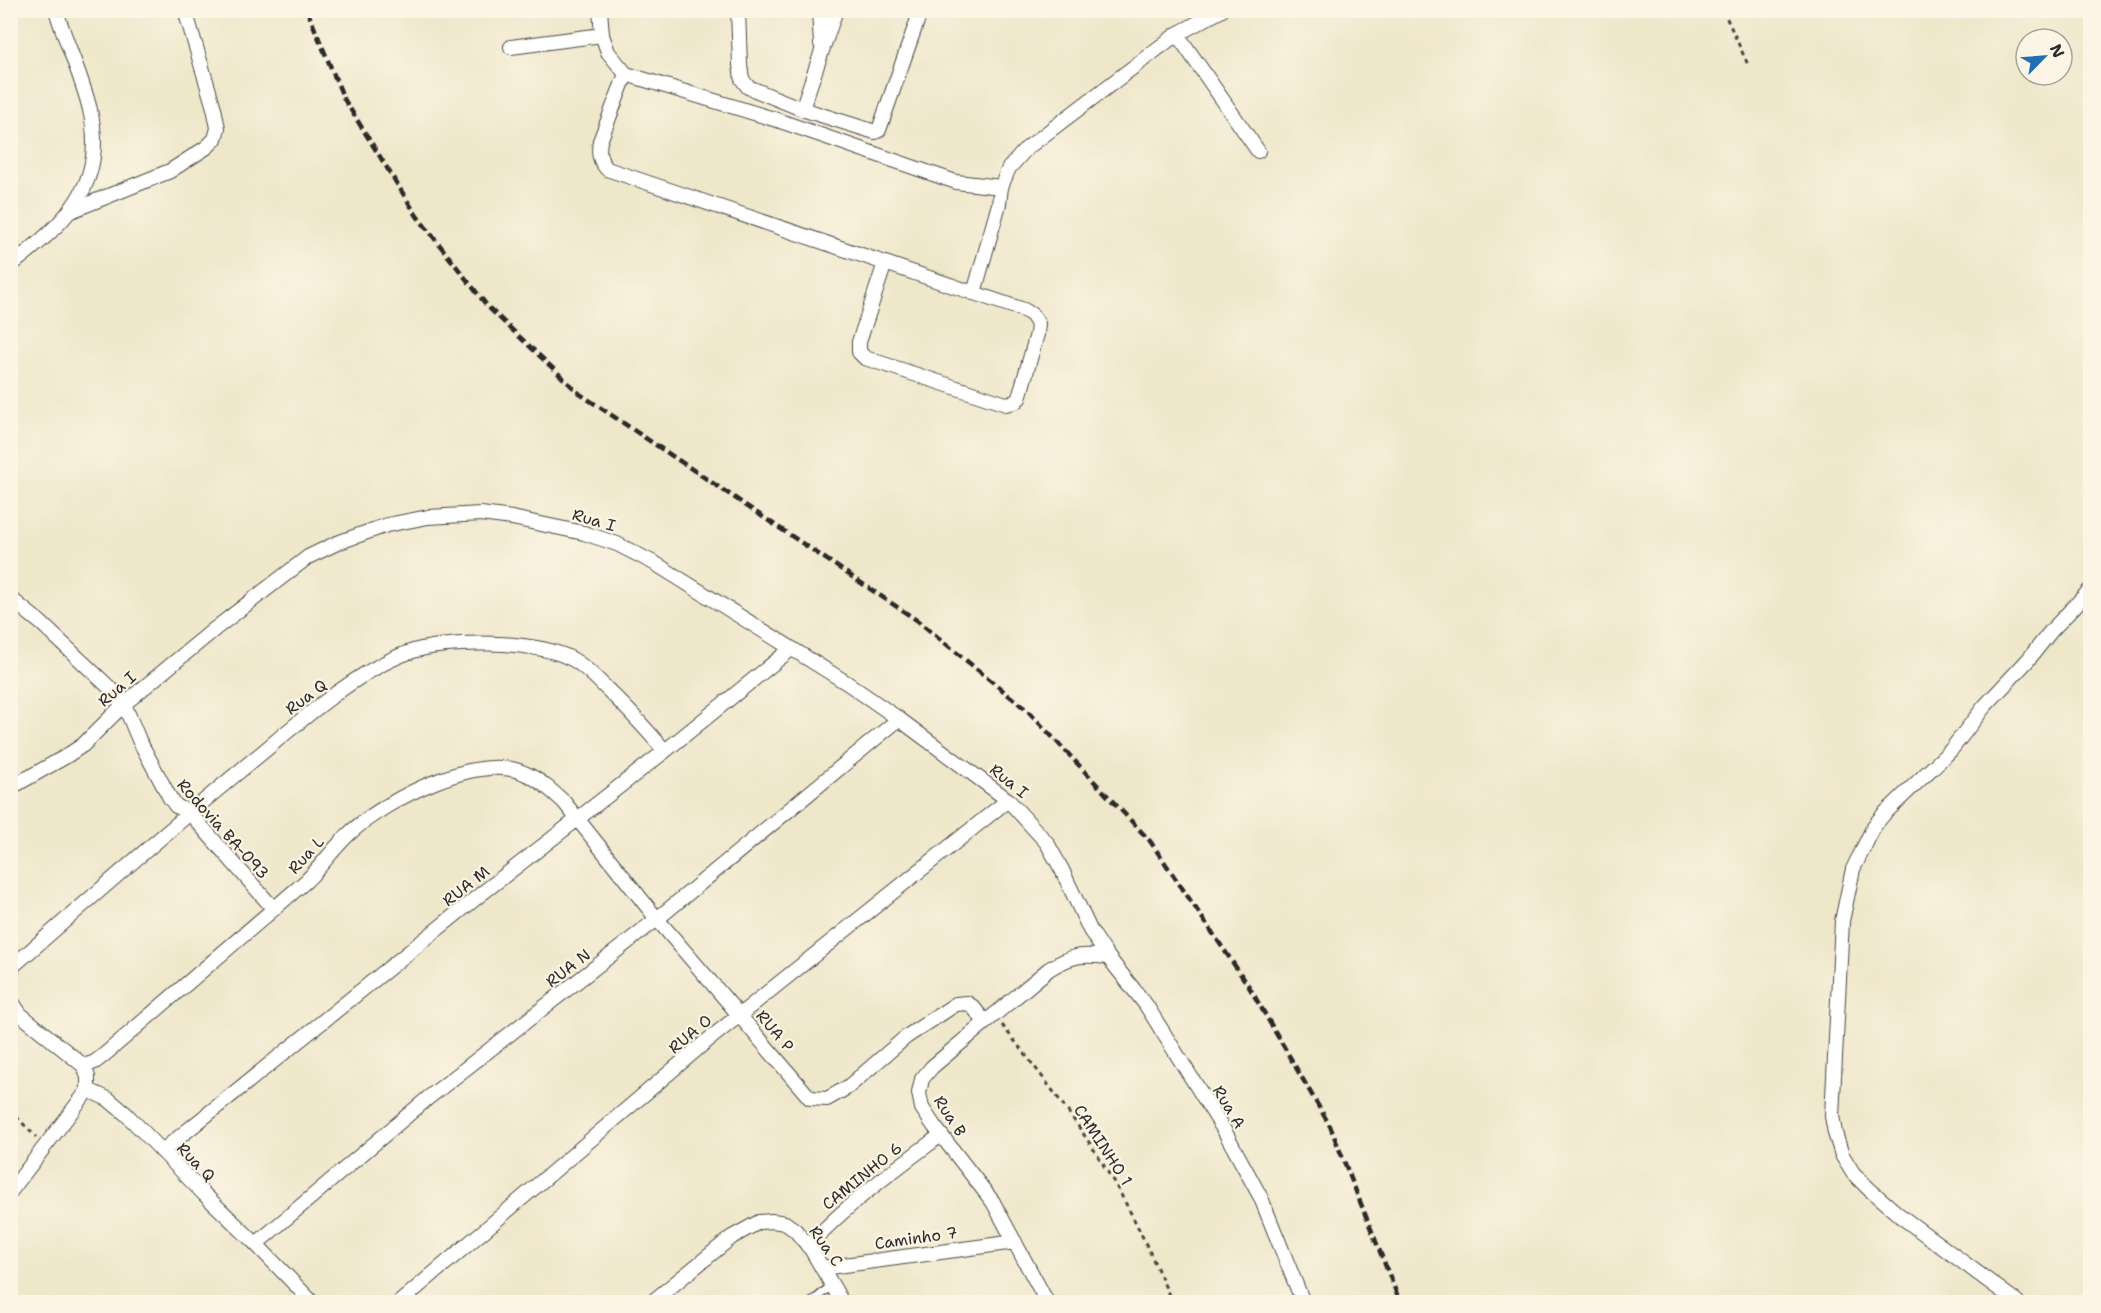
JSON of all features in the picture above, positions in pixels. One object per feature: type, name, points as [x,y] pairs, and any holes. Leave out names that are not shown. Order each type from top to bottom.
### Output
[{"type":"street","points":[[10,266],[44,240],[71,211],[85,187],[92,168],[95,139],[90,109],[56,10]]},
{"type":"street","points":[[71,211],[170,171],[207,147],[215,139],[218,128],[214,108],[185,10]]},
{"type":"street","points":[[600,10],[602,35],[608,52],[626,74],[777,120],[956,182],[1001,187]]},
{"type":"street","points":[[738,10],[742,79],[748,87],[802,109],[877,132],[921,10]]},
{"type":"street","points":[[819,10],[821,51]]},
{"type":"street","points":[[802,109],[836,10]]},
{"type":"street","points":[[974,294],[999,204],[1001,187],[1009,168],[1027,148],[1177,34],[1222,10]]},
{"type":"street","points":[[1177,34],[1258,151]]},
{"type":"street","points":[[511,47],[602,35]]},
{"type":"street","points":[[626,74],[600,141],[598,152],[600,162],[607,169],[885,263],[974,294],[1024,310],[1032,315],[1038,324],[1019,398],[1006,404],[865,358],[859,352],[859,342],[885,263]]},
{"type":"street","name":"Rua I","points":[[10,788],[56,763],[83,745],[124,704],[308,556],[387,525],[428,517],[481,514],[513,518],[575,531],[617,544],[656,564],[899,718],[1008,800],[1047,843],[1099,944]]},
{"type":"street","points":[[2017,1302],[1899,1215],[1853,1173],[1842,1155],[1832,1116],[1842,921],[1853,869],[1874,826],[1951,750],[1984,707],[2028,660],[2051,631],[2091,591]]},
{"type":"street","name":"Rodovia BA-093","points":[[10,598],[41,623],[124,704],[162,786],[176,806],[189,813],[273,908]]},
{"type":"street","name":"Rua Q","points":[[10,978],[13,966],[189,813],[317,708],[379,666],[407,652],[442,645],[477,644],[523,646],[551,651],[572,659],[625,706],[665,751]]},
{"type":"street","name":"RUA M","points":[[162,1151],[481,894],[665,751],[791,649]]},
{"type":"street","name":"RUA N","points":[[256,1244],[428,1098],[657,919],[899,718]]},
{"type":"street","name":"Rua L","points":[[84,1066],[104,1055],[305,882],[320,868],[336,846],[369,817],[425,785],[446,777],[490,768],[522,772],[549,788],[578,819]]},
{"type":"street","name":"RUA O","points":[[400,1302],[739,1015],[1008,800]]},
{"type":"street","name":"RUA P","points":[[578,819],[657,919],[810,1098],[827,1099],[849,1087],[906,1037],[956,1004],[967,1003],[989,1018]]},
{"type":"street","name":"Rua A","points":[[1099,944],[1146,1005],[1224,1130],[1261,1198],[1303,1302]]},
{"type":"street","name":"Rua B","points":[[1047,1302],[993,1202],[940,1135],[922,1108],[919,1093],[922,1079],[932,1067],[1049,969],[1067,958],[1087,955],[1108,957]]},
{"type":"street","points":[[10,999],[20,1014],[84,1066],[88,1077],[88,1090],[10,1192]]},
{"type":"street","name":"Rua Q","points":[[88,1090],[108,1099],[126,1114],[312,1302]]},
{"type":"street","name":"CAMINHO 6","points":[[808,1246],[834,1218],[866,1191],[940,1135]]},
{"type":"street","name":"Rua C","points":[[652,1302],[732,1238],[759,1222],[773,1221],[785,1223],[795,1230],[808,1246],[842,1302]]},
{"type":"street","name":"Caminho 7","points":[[822,1268],[1015,1242]]},
{"type":"lane","points":[[812,1302],[832,1285]]},
{"type":"path","points":[[1723,10],[1749,67]]},
{"type":"path","name":"CAMINHO 1","points":[[989,1018],[1066,1108],[1109,1173],[1172,1302]]},
{"type":"path","points":[[10,1110],[46,1146]]},
{"type":"railway","points":[[307,10],[344,99],[417,216],[488,307],[580,394],[918,621],[1028,711],[1150,841],[1248,985],[1330,1126],[1400,1302]]}]
